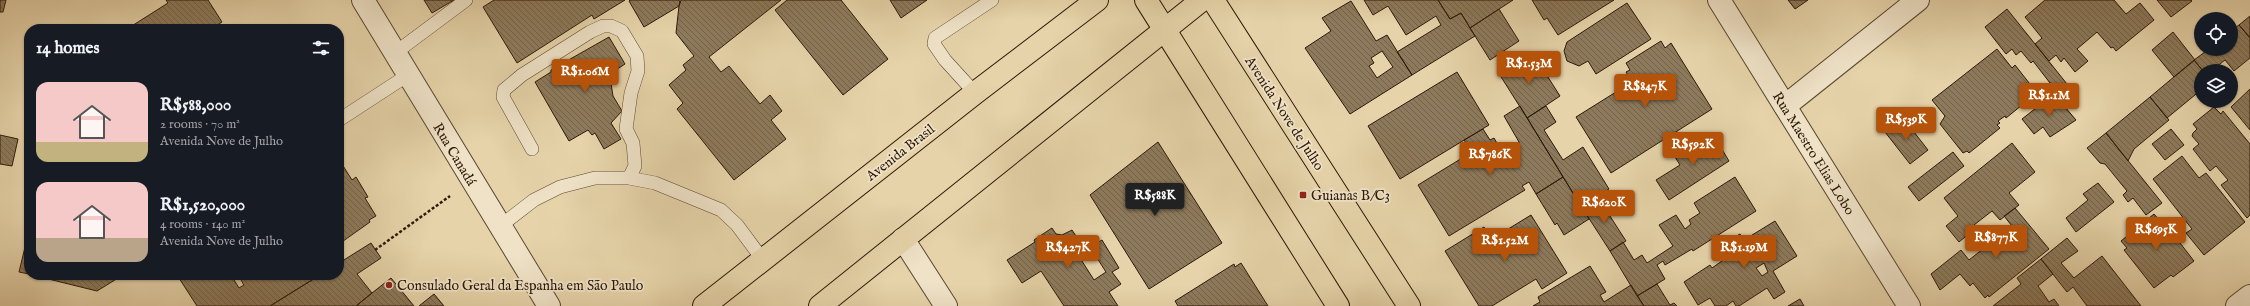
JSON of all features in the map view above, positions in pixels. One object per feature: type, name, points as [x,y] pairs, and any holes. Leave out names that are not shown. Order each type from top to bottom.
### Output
[{"type":"main road","name":"Avenida Brasil","points":[[704,306],[975,92],[1097,0]]},
{"type":"main road","points":[[1146,0],[1338,306]]},
{"type":"main road","points":[[820,306],[1202,0]]},
{"type":"main road","name":"Avenida Nove de Julho","points":[[1213,0],[1409,306]]},
{"type":"street","name":"Rua Canadá","points":[[363,0],[549,306]]},
{"type":"street","name":"Rua Maestro Elias Lobo","points":[[1719,0],[1909,306]]},
{"type":"street","points":[[1785,106],[1918,0]]},
{"type":"street","points":[[903,239],[946,306]]},
{"type":"street","points":[[2237,306],[2250,296]]},
{"type":"lane","points":[[395,54],[466,0]]},
{"type":"lane","points":[[975,92],[945,60],[934,44],[935,38],[992,0]]},
{"type":"lane","points":[[532,149],[503,97],[504,90],[522,75],[590,32],[603,26],[611,26],[622,31],[637,56],[638,71],[631,93],[626,129],[633,143],[635,166],[629,178]]},
{"type":"lane","points":[[344,117],[408,75]]},
{"type":"lane","points":[[500,227],[534,200],[560,187],[595,178],[629,178],[655,183],[721,210],[737,225],[763,260]]},
{"type":"path","points":[[375,250],[472,181]]},
{"type":"building","points":[[0,0],[6,0],[3,12],[0,12]]},
{"type":"building","points":[[166,0],[208,0],[222,22],[219,24],[135,24],[168,3]]},
{"type":"building","points":[[424,0],[454,0],[432,13]]},
{"type":"building","points":[[494,0],[625,0],[594,19],[592,15],[517,63],[483,7]]},
{"type":"building","points":[[679,0],[680,2],[679,6],[644,27],[629,1]]},
{"type":"building","points":[[681,0],[781,0],[709,57],[721,72],[729,66],[760,104],[770,95],[782,111],[771,120],[786,139],[734,180],[677,109],[683,103],[669,85],[686,70],[683,65],[694,56],[676,33]]},
{"type":"building","points":[[787,0],[841,0],[888,59],[843,95],[775,10]]},
{"type":"building","points":[[890,0],[927,0],[901,18]]},
{"type":"building","points":[[1364,0],[1438,0],[1450,19],[1461,13],[1475,36],[1412,75],[1397,52],[1441,25],[1436,16],[1406,35],[1388,6],[1373,15]]},
{"type":"building","points":[[1438,0],[1513,0],[1470,28],[1461,13],[1450,19]]},
{"type":"building","points":[[1532,0],[1614,0],[1558,35],[1547,18],[1544,20]]},
{"type":"building","points":[[1788,0],[1808,0],[1795,9]]},
{"type":"building","points":[[2045,0],[2114,0],[2126,14],[2140,3],[2154,20],[2116,51],[2113,47],[2111,48],[2097,32],[2077,49],[2088,61],[2075,72],[2064,58],[2061,62],[2056,55],[2049,61],[2035,44],[2042,38],[2025,17]]},
{"type":"building","points":[[2157,0],[2191,0],[2192,1],[2171,17]]},
{"type":"building","points":[[1351,1],[1376,41],[1387,35],[1412,75],[1350,114],[1305,48],[1331,31],[1322,18]],"holes":[[[1382,51],[1393,67],[1377,78],[1369,66],[1374,63],[1371,58]]]},
{"type":"building","points":[[1627,3],[1651,39],[1596,74],[1588,61],[1579,66],[1567,61],[1564,51],[1567,42]]},
{"type":"building","points":[[1499,9],[1519,41],[1490,60],[1470,28]]},
{"type":"building","points":[[2007,9],[2067,84],[2057,92],[2033,61],[2031,63],[2021,51],[2016,55],[2012,49],[2006,54],[1985,27]]},
{"type":"building","points":[[2250,16],[2250,38],[2239,25]]},
{"type":"building","points":[[2239,25],[2250,38],[2250,58],[2238,68],[2238,64],[2228,64],[2225,60],[2220,64],[2197,64],[2194,60],[2199,56],[2238,56]]},
{"type":"building","points":[[2173,32],[2195,60],[2174,77],[2152,50]]},
{"type":"building","points":[[609,37],[625,64],[602,79],[611,83],[613,96],[622,111],[611,123],[621,139],[604,149],[595,133],[592,135],[588,130],[569,141],[535,82],[551,72],[551,70]]},
{"type":"building","points":[[1661,41],[1665,48],[1671,43],[1712,109],[1611,173],[1576,117],[1632,82],[1626,72],[1630,70],[1626,63]]},
{"type":"building","points":[[1997,49],[2012,68],[2015,65],[2037,93],[2006,118],[2005,116],[1998,121],[2000,123],[1997,125],[2000,128],[1969,153],[1967,151],[1963,153],[1940,124],[1945,116],[1932,100]]},
{"type":"building","points":[[1528,54],[1535,65],[1539,63],[1560,96],[1527,118],[1498,72]]},
{"type":"building","points":[[2194,60],[2197,64],[2194,64],[2194,96],[2167,118],[2150,97]]},
{"type":"building","points":[[1457,72],[1489,125],[1400,179],[1368,126]]},
{"type":"building","points":[[2250,89],[2250,130],[2232,108],[2238,108],[2238,100]]},
{"type":"building","points":[[2054,94],[2076,120],[2050,137],[2043,127],[2034,134],[2022,119]]},
{"type":"building","points":[[2150,97],[2169,120],[2134,149],[2128,161],[2106,133]]},
{"type":"building","points":[[1520,106],[1563,177],[1536,194],[1529,182],[1522,186],[1525,190],[1449,236],[1418,185],[1472,152],[1464,140],[1483,129],[1490,140],[1494,138],[1506,159],[1517,152],[1519,142],[1504,116]]},
{"type":"building","points":[[1546,106],[1556,122],[1544,130],[1563,160],[1583,147],[1609,189],[1581,206],[1527,118]]},
{"type":"building","points":[[2213,108],[2215,108],[2221,114],[2223,111],[2250,144],[2250,215],[2247,218],[2221,185],[2228,180],[2216,166],[2210,171],[2193,149],[2199,144],[2192,136],[2197,129],[2193,124]]},
{"type":"building","points":[[1903,118],[1928,150],[1910,164],[1885,132]]},
{"type":"building","points":[[2171,129],[2184,145],[2165,160],[2152,144]]},
{"type":"building","points":[[1712,133],[1729,161],[1669,200],[1656,180],[1680,165],[1675,157]]},
{"type":"building","points":[[2106,133],[2162,203],[2146,215],[2133,198],[2128,202],[2123,195],[2127,191],[2105,164],[2100,163],[2087,148]]},
{"type":"building","points":[[0,135],[18,139],[12,166],[0,164]]},
{"type":"building","points":[[1158,142],[1222,243],[1149,289],[1090,195]]},
{"type":"building","points":[[2012,143],[2035,172],[2009,193],[2019,205],[2000,220],[1992,211],[1974,225],[1976,228],[1959,242],[1946,226],[1958,216],[1944,198]]},
{"type":"building","points":[[1953,152],[1964,166],[1919,201],[1908,187]]},
{"type":"building","points":[[2182,156],[2199,178],[2206,173],[2245,222],[2204,255],[2186,233],[2192,229],[2153,179]]},
{"type":"building","points":[[344,167],[352,180],[356,177],[368,197],[365,198],[376,216],[369,220],[370,222],[344,240]]},
{"type":"building","points":[[1563,177],[1589,219],[1564,235],[1557,223],[1555,225],[1536,194]]},
{"type":"building","points":[[1735,177],[1756,211],[1693,251],[1692,249],[1665,265],[1663,261],[1657,265],[1665,279],[1637,296],[1610,251],[1623,242],[1634,260],[1642,255],[1647,263],[1673,246],[1659,225],[1676,215],[1685,229],[1691,224],[1689,220],[1700,213],[1694,203]]},
{"type":"building","points":[[2098,183],[2114,202],[2076,232],[2066,218],[2088,200],[2083,194]]},
{"type":"building","points":[[1597,196],[1626,241],[1610,251],[1581,206]]},
{"type":"building","points":[[2015,208],[2049,249],[1989,297],[1988,295],[1985,298],[1973,283],[1970,286],[1960,274],[1940,290],[1931,274],[1961,250],[1969,260],[2012,226],[2004,216]]},
{"type":"building","points":[[2154,214],[2161,222],[2163,221],[2194,261],[2173,277],[2171,275],[2154,288],[2124,250],[2127,248],[2121,241]]},
{"type":"building","points":[[1531,215],[1567,273],[1542,289],[1536,279],[1492,306],[1479,306],[1445,251],[1484,227],[1492,239]]},
{"type":"building","points":[[1775,221],[1797,256],[1773,271],[1785,292],[1774,299],[1767,288],[1739,306],[1736,306],[1733,301],[1726,306],[1715,306],[1710,298],[1698,305],[1684,282],[1710,265],[1712,268],[1722,261],[1714,249],[1740,234],[1744,240]],"holes":[[[1764,263],[1768,272],[1762,276],[1756,268]]]},
{"type":"building","points":[[1052,228],[1056,234],[1062,235],[1072,230],[1087,253],[1080,258],[1094,280],[1106,272],[1090,247],[1102,240],[1119,268],[1112,272],[1121,284],[1109,292],[1118,306],[1064,306],[1041,271],[1022,283],[1007,260],[1035,242],[1034,240]]},
{"type":"building","points":[[2067,238],[2078,251],[2061,263],[2074,278],[2102,256],[2141,306],[2087,306],[2073,287],[2067,292],[2041,259]]},
{"type":"building","points":[[371,243],[381,258],[357,274],[372,293],[356,306],[270,306],[312,280],[344,280],[344,260]]},
{"type":"building","points":[[24,251],[24,273],[19,272]]},
{"type":"building","points":[[2041,259],[2053,274],[2038,286],[2049,302],[2054,299],[2059,306],[1993,306],[2021,284],[2017,278]]},
{"type":"building","points":[[1241,263],[1268,306],[1178,306],[1175,301],[1234,264],[1235,267]]},
{"type":"building","points":[[1590,266],[1606,292],[1600,295],[1604,302],[1631,285],[1644,306],[1533,306],[1540,302],[1538,297]]},
{"type":"building","name":"Consulado Geral da Espanha em São Paulo","points":[[391,278],[414,306],[356,306],[372,293]]},
{"type":"building","points":[[52,280],[115,280],[97,291]]},
{"type":"building","points":[[180,280],[234,280],[239,288],[244,285],[241,280],[312,280],[270,306],[197,306]]},
{"type":"building","points":[[1657,284],[1670,305],[1674,303],[1677,306],[1644,306],[1637,296]]},
{"type":"building","name":"Consulado Geral da Espanha em São Paulo","points":[[434,294],[444,306],[419,306]]},
{"type":"building","points":[[1800,299],[1804,306],[1788,306]]},
{"type":"place","name":"Guianas B/C3","points":[[1303,195]]},
{"type":"place","name":"Consulado Geral da Espanha em São Paulo","points":[[389,285]]}]
